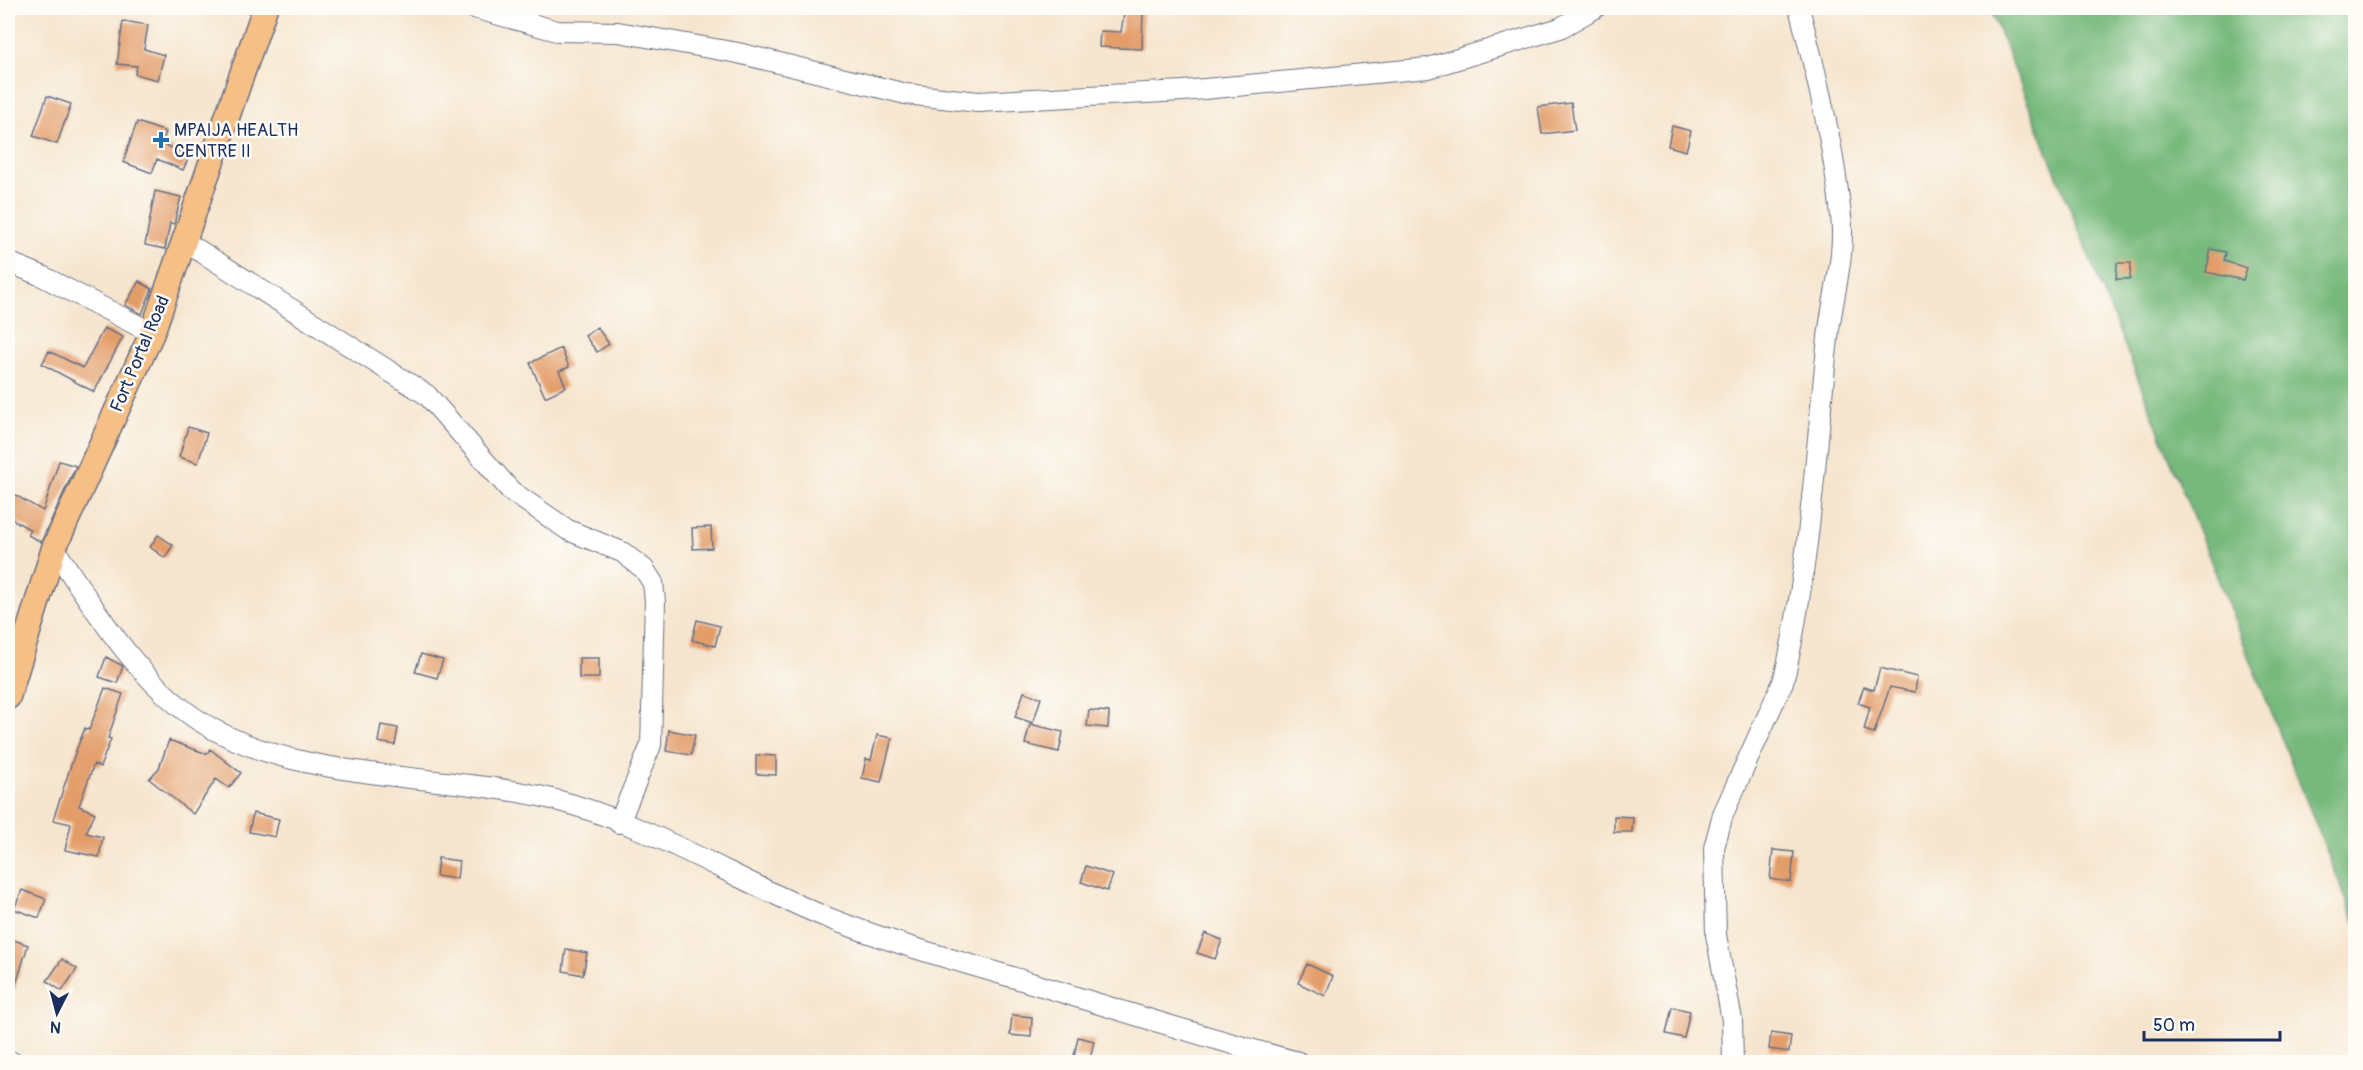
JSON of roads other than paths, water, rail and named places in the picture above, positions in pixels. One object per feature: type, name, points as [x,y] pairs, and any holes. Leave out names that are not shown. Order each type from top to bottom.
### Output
[{"type":"main road","name":"Fort Portal Road","points":[[8,697],[54,548],[152,333],[265,8]]},
{"type":"street","points":[[474,8],[557,31],[618,32],[738,53],[906,94],[978,102],[1159,93],[1428,68],[1548,32],[1595,8]]},
{"type":"street","points":[[1733,1062],[1732,1020],[1716,935],[1714,848],[1723,814],[1783,682],[1789,657],[1805,554],[1841,236],[1841,218],[1832,163],[1813,62],[1799,8]]},
{"type":"street","points":[[184,241],[427,396],[511,491],[568,530],[622,552],[644,569],[653,583],[655,601],[651,745],[619,823]]},
{"type":"street","points":[[8,262],[42,276],[152,333]]},
{"type":"street","points":[[54,548],[106,626],[164,692],[199,721],[256,748],[301,762],[458,782],[553,800],[675,846],[825,917],[1227,1044],[1298,1062]]},
{"type":"street","points":[[8,1060],[12,1062]]},
{"type":"place","name":"MPAIJA HEALTH CENTRE II","points":[[161,140]]}]
